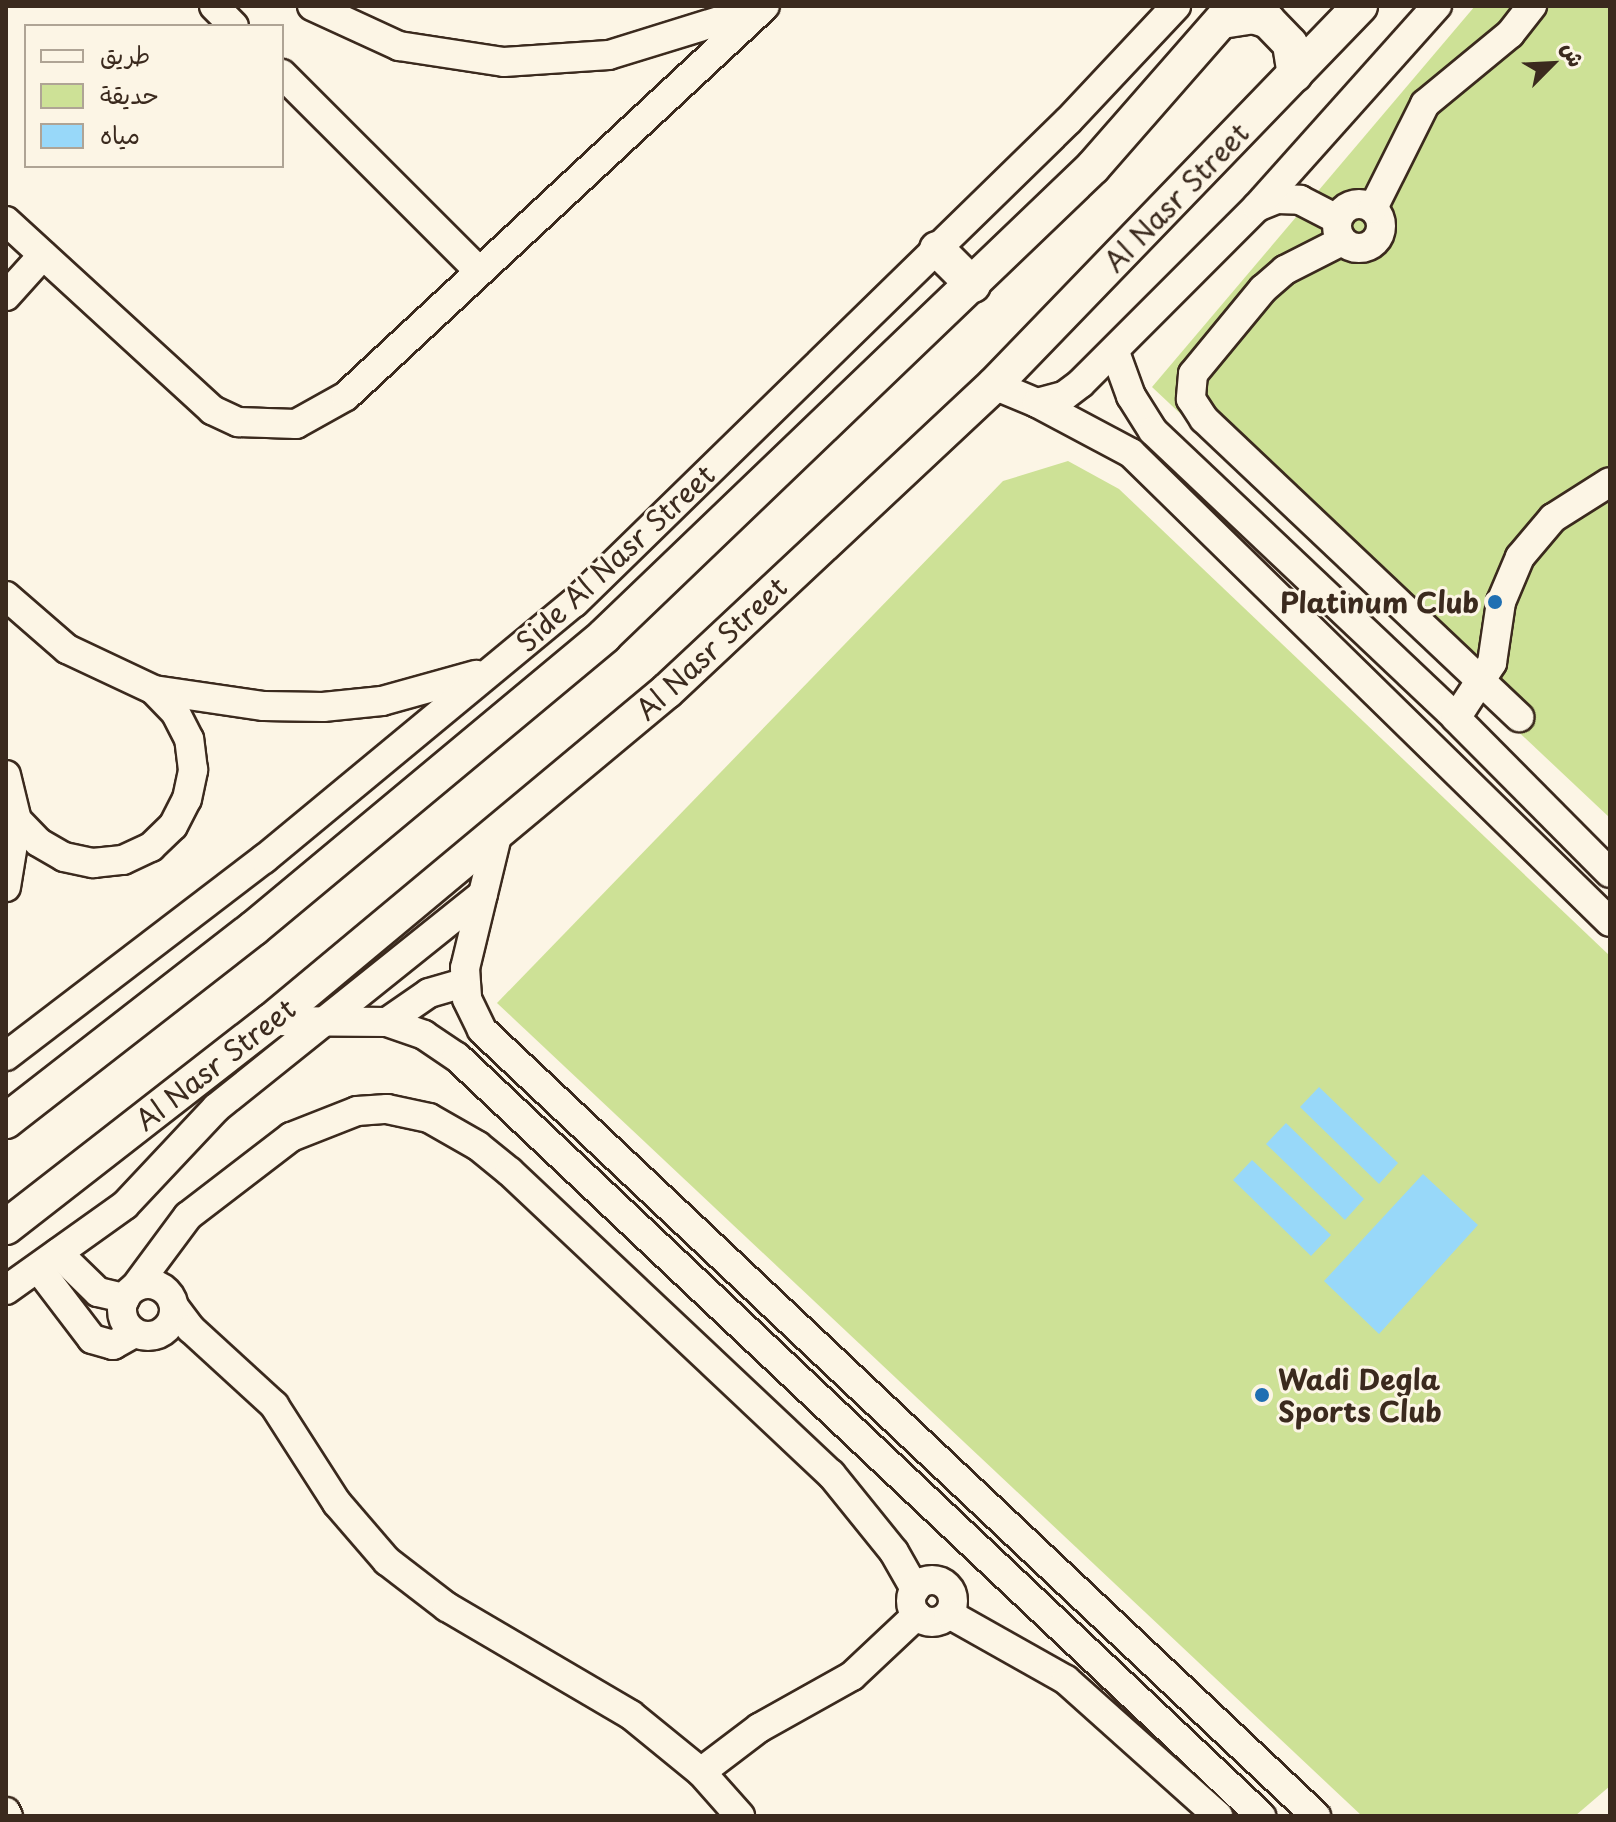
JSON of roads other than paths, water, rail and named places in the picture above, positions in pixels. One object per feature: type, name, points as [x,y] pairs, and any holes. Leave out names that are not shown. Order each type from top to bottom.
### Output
[{"type":"main road","name":"Al Nasr Street","points":[[6,1227],[271,1021],[497,836],[667,691],[994,385],[1360,6]]},
{"type":"main road","points":[[6,1121],[254,928],[604,636],[1093,167],[1228,14],[1253,16],[1281,31],[1290,44],[1295,75]]},
{"type":"main road","points":[[937,249],[973,285]]},
{"type":"street","points":[[214,6],[232,24]]},
{"type":"street","points":[[312,6],[399,46],[504,62],[609,55],[661,43],[765,6]]},
{"type":"street","points":[[6,221],[212,410],[267,427],[296,424],[323,413],[765,6]]},
{"type":"street","name":"Side Al Nasr Street","points":[[6,1056],[264,859],[574,603],[937,249],[1176,6]]},
{"type":"street","points":[[1037,403],[1064,396],[1115,352],[1289,173],[1437,6]]},
{"type":"street","points":[[1519,717],[1204,419],[1191,399],[1193,374],[1263,289],[1350,218],[1425,104],[1510,34],[1532,6]]},
{"type":"street","points":[[284,76],[479,271]]},
{"type":"street","points":[[1289,173],[1350,218]]},
{"type":"street","points":[[1257,207],[1288,198],[1350,218]]},
{"type":"street","points":[[6,296],[43,255]]},
{"type":"street","points":[[1115,352],[1131,396],[1153,431],[1461,723],[1610,874],[1586,900]]},
{"type":"street","points":[[994,385],[1037,403],[1131,453],[1610,922]]},
{"type":"street","points":[[1131,453],[1153,431]]},
{"type":"street","points":[[1461,723],[1487,687],[1496,653],[1505,588],[1520,557],[1553,518],[1604,492]]},
{"type":"street","points":[[6,596],[67,649],[154,690],[264,706],[323,707],[426,691],[496,667]]},
{"type":"street","points":[[17,820],[38,842],[64,857],[93,863],[123,860],[162,836],[187,799],[193,770],[189,739],[175,712],[154,690]]},
{"type":"street","points":[[6,775],[17,820],[6,887]]},
{"type":"street","points":[[497,836],[464,983],[472,1015],[482,1030],[1316,1816]]},
{"type":"street","points":[[6,1290],[125,1205],[216,1108],[483,894]]},
{"type":"street","points":[[387,1022],[421,997],[464,983]]},
{"type":"street","points":[[271,1021],[387,1022],[424,1035],[457,1057],[1261,1816]]},
{"type":"street","points":[[48,1260],[92,1339],[113,1345],[135,1333],[188,1216],[270,1151],[310,1127],[357,1111],[387,1109],[429,1118],[478,1146],[510,1172],[831,1474],[886,1540],[916,1602],[933,1622],[949,1614]]},
{"type":"street","points":[[48,1260],[98,1292],[153,1295],[274,1405],[337,1503],[406,1577],[447,1607],[610,1699],[701,1772],[740,1816]]},
{"type":"street","points":[[944,1584],[974,1548]]},
{"type":"street","points":[[701,1772],[759,1728],[852,1676],[916,1602],[925,1581],[944,1584],[952,1594],[949,1614]]},
{"type":"street","points":[[949,1614],[1066,1680],[1218,1816]]},
{"type":"water","points":[[1319,1087],[1398,1163],[1379,1184],[1300,1107]]},
{"type":"water","points":[[1286,1123],[1364,1199],[1345,1220],[1266,1144]]},
{"type":"water","points":[[1252,1160],[1331,1235],[1311,1256],[1233,1180]]},
{"type":"water","points":[[1423,1174],[1478,1225],[1379,1334],[1324,1281]]},
{"type":"place","name":"Platinum Club","points":[[1495,602]]},
{"type":"place","name":"Wadi Degla Sports Club","points":[[1262,1395]]}]
